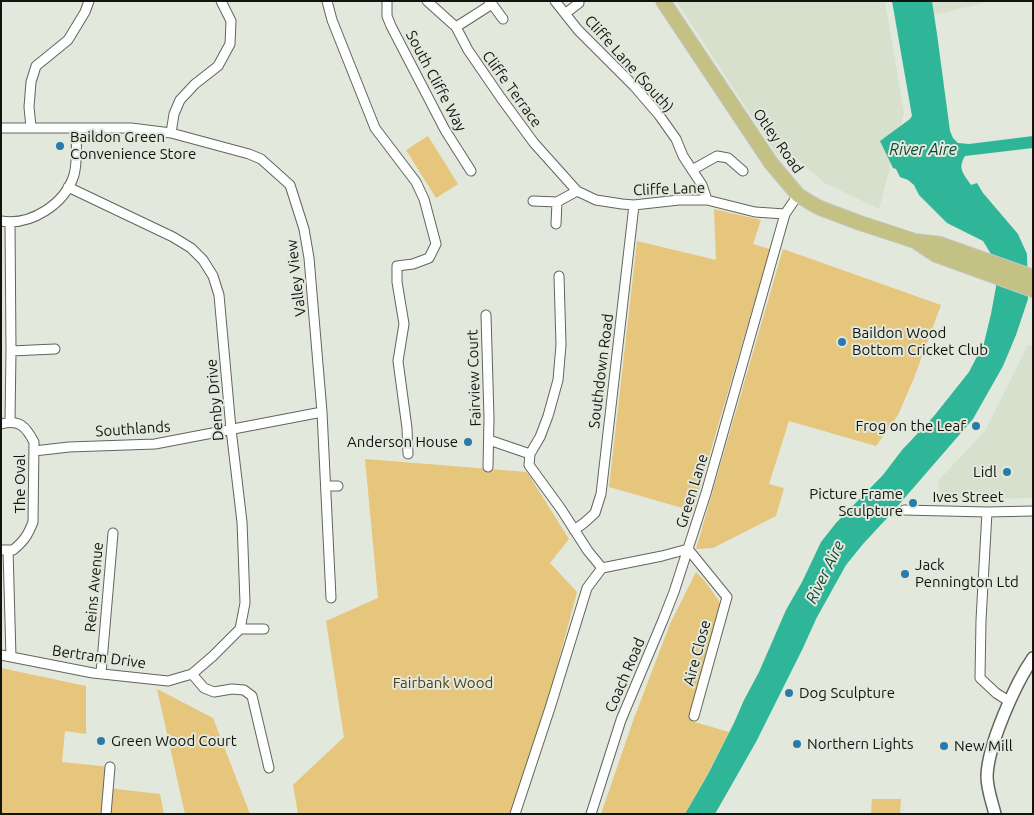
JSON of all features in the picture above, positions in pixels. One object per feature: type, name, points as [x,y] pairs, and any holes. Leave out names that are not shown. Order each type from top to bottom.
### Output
[{"type":"main road","name":"Otley Road","points":[[662,1],[771,163],[798,195],[811,204],[915,241],[940,244],[977,264],[1031,283]]},
{"type":"street","points":[[31,127],[31,82],[36,66],[68,40],[85,12],[88,1]]},
{"type":"street","points":[[171,133],[174,114],[180,100],[195,84],[218,66],[230,44],[232,21],[221,1]]},
{"type":"street","points":[[327,1],[332,20],[375,128],[416,182],[424,199],[436,244],[429,258],[412,264],[397,266],[397,282],[404,324],[398,361],[407,428],[408,454]]},
{"type":"street","name":"South Cliffe Way","points":[[388,1],[387,16],[391,26],[445,130],[471,171]]},
{"type":"street","name":"Cliffe Terrace","points":[[428,1],[456,27],[468,50],[501,98],[534,142],[577,191]]},
{"type":"street","name":"Cliffe Lane (South)","points":[[555,1],[578,30],[634,86],[659,115],[676,139],[683,156],[702,185],[706,200]]},
{"type":"street","points":[[456,27],[490,3],[503,19]]},
{"type":"street","points":[[566,14],[579,3]]},
{"type":"street","name":"Valley View","points":[[1,128],[131,128],[171,133],[261,159],[290,185],[304,229],[309,258],[322,412],[331,598]]},
{"type":"street","points":[[6,422],[11,351],[6,222],[30,220],[55,203],[68,187],[73,177],[76,162],[76,128]]},
{"type":"street","points":[[692,170],[717,156],[728,158],[743,171]]},
{"type":"street","name":"Denby Drive","points":[[68,187],[174,237],[191,248],[203,260],[213,276],[220,295],[231,429],[244,548],[245,603],[240,629]]},
{"type":"street","points":[[533,201],[557,202],[577,191]]},
{"type":"street","name":"Cliffe Lane","points":[[577,191],[596,200],[634,205],[679,200],[706,200],[755,212],[785,214]]},
{"type":"street","name":"Green Lane","points":[[602,568],[688,549],[714,466],[785,214],[798,195]]},
{"type":"street","points":[[556,224],[557,202]]},
{"type":"street","name":"Southdown Road","points":[[574,530],[595,513],[601,494],[634,205]]},
{"type":"street","points":[[515,814],[587,588],[602,568],[529,465],[530,454],[540,437],[548,416],[558,380],[561,345],[559,276]]},
{"type":"street","name":"Fairview Court","points":[[486,315],[489,418],[488,467]]},
{"type":"street","points":[[11,351],[55,349]]},
{"type":"street","name":"Southlands","points":[[34,451],[69,447],[155,444],[322,412]]},
{"type":"street","name":"The Oval","points":[[5,550],[13,550],[24,541],[34,522],[34,442],[23,425],[6,422]]},
{"type":"street","name":"Fairview Court","points":[[489,440],[530,454]]},
{"type":"street","points":[[326,486],[338,486]]},
{"type":"street","name":"Ives Street","points":[[904,510],[1033,511]]},
{"type":"street","points":[[987,512],[980,678],[987,686],[1010,702]]},
{"type":"street","name":"Reins Avenue","points":[[101,673],[112,533]]},
{"type":"street","name":"Aire Close","points":[[688,549],[727,597],[694,716]]},
{"type":"street","name":"Coach Road","points":[[592,814],[621,720],[663,620],[688,549]]},
{"type":"street","points":[[5,550],[6,656]]},
{"type":"street","points":[[264,629],[240,629],[192,674],[204,688],[214,692],[232,688],[244,690],[252,696],[269,768]]},
{"type":"street","name":"Bertram Drive","points":[[6,656],[93,672],[168,681],[192,674]]},
{"type":"street","points":[[995,814],[989,794],[987,776],[990,757],[996,735],[1010,702],[1025,670],[1033,658]]},
{"type":"street","points":[[106,814],[110,766]]},
{"type":"shaded area","points":[[676,1],[885,1],[904,113],[879,209],[825,183],[789,152],[778,156]]},
{"type":"shaded area","points":[[932,1],[992,1],[934,15]]},
{"type":"shaded area","points":[[1028,345],[1033,345],[1033,498],[939,499],[938,481],[985,431]]},
{"type":"green space","points":[[428,136],[458,184],[436,198],[406,150]]},
{"type":"green space","points":[[714,209],[761,220],[753,244],[770,249],[693,511],[609,487],[637,241],[716,260]]},
{"type":"green space","name":"Baildon Wood Bottom Cricket Club","points":[[783,249],[941,305],[898,415],[876,446],[789,421],[769,484],[784,488],[776,516],[713,548],[696,549]]},
{"type":"green space","name":"Fairbank Wood","points":[[365,459],[527,472],[569,539],[550,563],[577,592],[547,704],[511,814],[298,814],[293,785],[344,737],[326,621],[378,598]]},
{"type":"green space","points":[[696,572],[719,601],[722,613],[691,721],[729,732],[685,814],[601,814],[633,721],[670,624]]},
{"type":"green space","points":[[1,668],[86,686],[86,734],[65,731],[62,762],[110,767],[108,788],[160,794],[164,814],[1,814]]},
{"type":"green space","points":[[157,689],[213,718],[250,814],[185,814]]},
{"type":"green space","points":[[872,799],[901,799],[900,814],[871,814]]},
{"type":"water","name":"River Aire","points":[[892,1],[932,1],[950,131],[958,143],[969,144],[1033,136],[1033,148],[965,156],[962,164],[962,171],[971,185],[977,183],[983,193],[1018,234],[1027,254],[1028,299],[1003,366],[973,419],[846,565],[816,619],[756,742],[715,814],[685,814],[734,723],[786,610],[821,542],[836,523],[883,475],[902,450],[934,416],[969,372],[984,343],[996,287],[994,259],[983,241],[947,223],[919,195],[914,185],[900,177],[896,169],[893,168],[880,141],[912,116]]},
{"type":"place","name":"Baildon Green Convenience Store","points":[[60,146]]},
{"type":"place","name":"Baildon Wood Bottom Cricket Club","points":[[842,342]]},
{"type":"place","name":"Frog on the Leaf","points":[[976,426]]},
{"type":"place","name":"Anderson House","points":[[468,442]]},
{"type":"place","name":"Lidl","points":[[1007,472]]},
{"type":"place","name":"Picture Frame Sculpture","points":[[913,503]]},
{"type":"place","name":"Jack Pennington Ltd","points":[[905,574]]},
{"type":"place","name":"Dog Sculpture","points":[[789,693]]},
{"type":"place","name":"Green Wood Court","points":[[101,741]]},
{"type":"place","name":"Northern Lights","points":[[797,744]]},
{"type":"place","name":"New Mill","points":[[944,746]]}]
